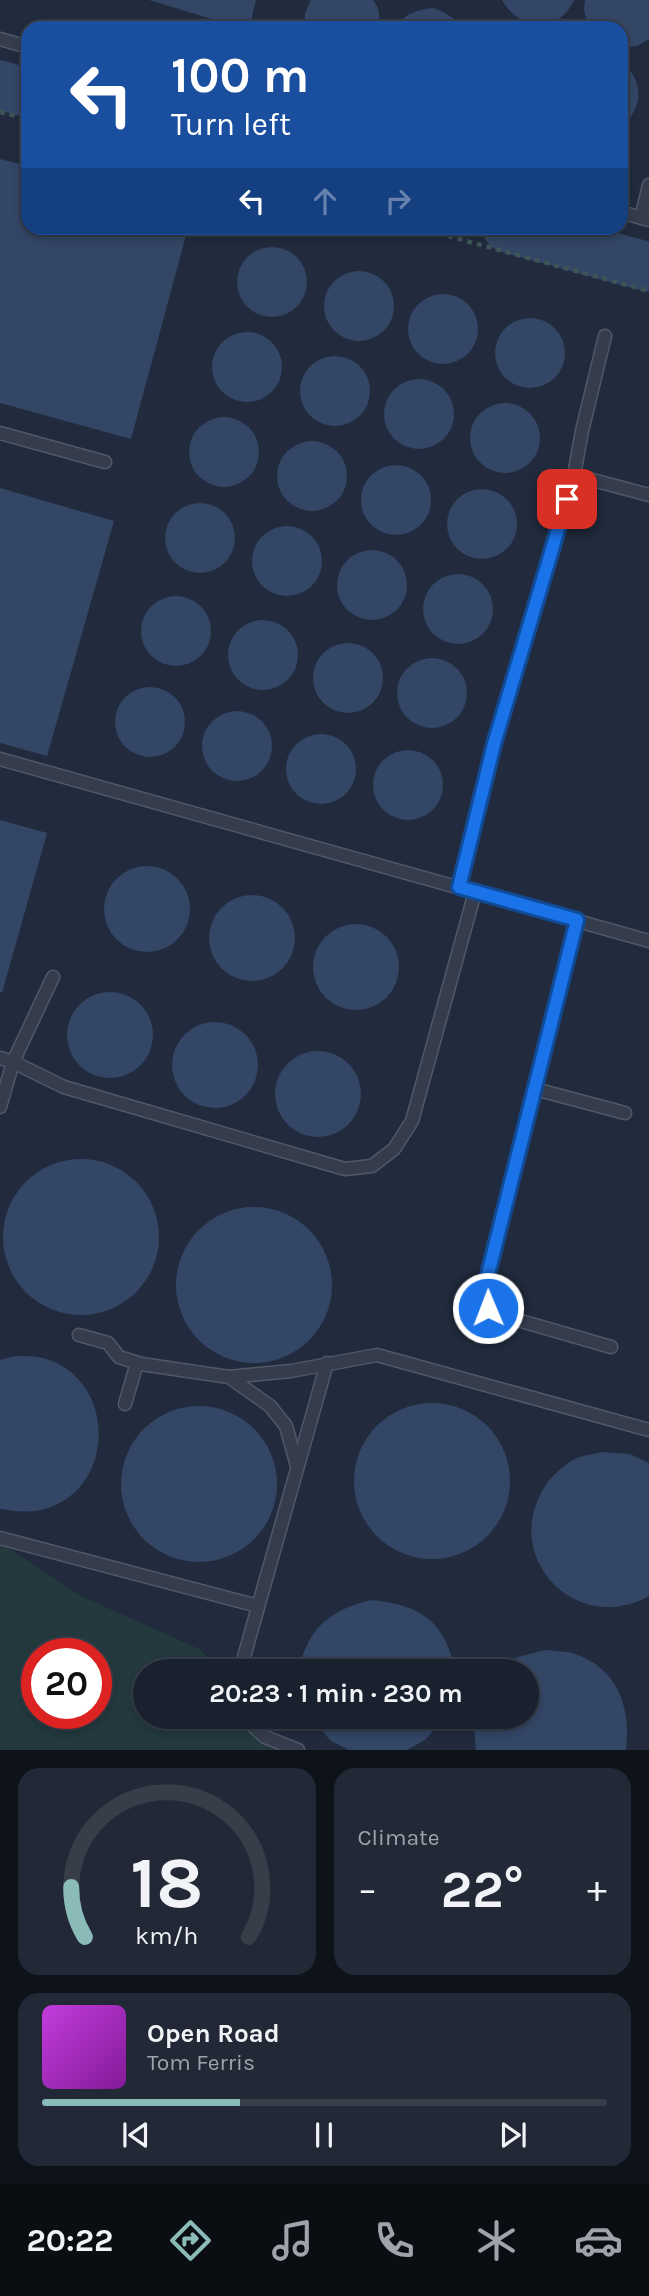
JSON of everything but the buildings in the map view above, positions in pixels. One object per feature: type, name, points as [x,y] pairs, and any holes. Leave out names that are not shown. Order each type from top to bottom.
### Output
[{"type":"lane","points":[[0,39],[21,45]]},
{"type":"lane","points":[[628,214],[645,219],[649,185]]},
{"type":"lane","points":[[459,887],[494,744],[574,475],[605,336]]},
{"type":"lane","points":[[0,433],[105,462]]},
{"type":"lane","points":[[574,475],[649,495]]},
{"type":"lane","points":[[0,759],[649,940]]},
{"type":"lane","points":[[0,1058],[64,1087],[345,1169],[372,1166],[394,1149],[412,1121],[475,892]]},
{"type":"lane","points":[[577,920],[482,1298],[488,1308],[500,1315],[611,1347]]},
{"type":"lane","points":[[0,1107],[13,1062],[53,977]]},
{"type":"lane","points":[[535,1089],[625,1113]]},
{"type":"lane","points":[[79,1335],[107,1343],[119,1357],[137,1363],[229,1377],[291,1371],[377,1355],[649,1430]]},
{"type":"lane","points":[[125,1404],[137,1363]]},
{"type":"lane","points":[[243,1659],[327,1363]]},
{"type":"lane","points":[[229,1377],[270,1406],[286,1426],[297,1466]]},
{"type":"lane","points":[[0,1538],[258,1606]]},
{"type":"lane","points":[[256,1729],[265,1737],[299,1750]]},
{"type":"path","points":[[0,111],[21,117]]},
{"type":"path","points":[[445,235],[649,291]]},
{"type":"green space","points":[[0,1542],[79,1595],[201,1650],[209,1659],[133,1659],[133,1729],[266,1729],[283,1750],[0,1750]]},
{"type":"water","points":[[149,0],[256,0],[251,21],[218,21]]},
{"type":"water","points":[[311,0],[373,0],[378,8],[380,21],[304,21]]},
{"type":"water","points":[[502,0],[574,0],[567,11],[554,21],[524,21],[509,10]]},
{"type":"water","points":[[585,0],[649,0],[649,39],[637,46],[628,47],[628,21],[587,21]]},
{"type":"water","points":[[433,8],[456,21],[400,21],[421,10]]},
{"type":"water","points":[[628,68],[637,86],[634,112],[628,120]]},
{"type":"water","points":[[0,159],[21,164],[21,235],[186,235],[131,439],[0,403]]},
{"type":"water","points":[[279,247],[292,253],[301,262],[305,268],[305,296],[297,307],[286,315],[265,317],[247,307],[239,296],[237,275],[247,257],[258,249]]},
{"type":"water","points":[[366,271],[379,277],[388,286],[392,292],[392,320],[384,331],[373,339],[352,341],[334,331],[326,320],[324,299],[334,281],[345,273]]},
{"type":"water","points":[[450,294],[463,300],[472,309],[476,315],[476,343],[468,354],[457,362],[436,364],[418,354],[410,343],[408,322],[418,304],[429,296]]},
{"type":"water","points":[[537,318],[550,324],[559,333],[563,339],[563,367],[555,378],[544,386],[523,388],[505,378],[497,367],[495,346],[505,328],[516,320]]},
{"type":"water","points":[[254,332],[267,338],[276,347],[280,353],[280,381],[272,392],[261,400],[240,402],[222,392],[214,381],[212,360],[222,342],[233,334]]},
{"type":"water","points":[[342,356],[355,362],[364,371],[368,377],[368,405],[360,416],[349,424],[328,426],[310,416],[302,405],[300,384],[310,366],[321,358]]},
{"type":"water","points":[[426,379],[439,385],[448,394],[452,400],[452,428],[444,439],[433,447],[412,449],[394,439],[386,428],[384,407],[394,389],[405,381]]},
{"type":"water","points":[[512,403],[525,409],[534,418],[538,424],[538,452],[530,463],[519,471],[498,473],[480,463],[472,452],[470,431],[480,413],[491,405]]},
{"type":"water","points":[[231,417],[244,423],[253,432],[257,438],[257,466],[249,477],[238,485],[217,487],[199,477],[191,466],[189,445],[199,427],[210,419]]},
{"type":"water","points":[[319,441],[332,447],[341,456],[345,462],[345,490],[337,501],[326,509],[305,511],[287,501],[279,490],[277,469],[287,451],[298,443]]},
{"type":"water","points":[[403,465],[416,471],[425,480],[429,486],[429,514],[421,525],[410,533],[389,535],[371,525],[363,514],[361,493],[371,475],[382,467]]},
{"type":"water","points":[[0,488],[114,521],[47,756],[0,743]]},
{"type":"water","points":[[489,489],[502,495],[511,504],[515,510],[515,538],[507,549],[496,557],[475,559],[457,549],[449,538],[447,517],[457,499],[468,491]]},
{"type":"water","points":[[207,503],[220,509],[229,518],[233,524],[233,552],[225,563],[214,571],[193,573],[175,563],[167,552],[165,531],[175,513],[186,505]]},
{"type":"water","points":[[294,526],[307,532],[316,541],[320,547],[320,575],[312,586],[301,594],[280,596],[262,586],[254,575],[252,554],[262,536],[273,528]]},
{"type":"water","points":[[379,550],[392,556],[401,565],[405,571],[405,599],[397,610],[386,618],[365,620],[347,610],[339,599],[337,578],[347,560],[358,552]]},
{"type":"water","points":[[465,574],[478,580],[487,589],[491,595],[491,623],[483,634],[472,642],[451,644],[433,634],[425,623],[423,602],[433,584],[444,576]]},
{"type":"water","points":[[183,596],[196,602],[205,611],[209,617],[209,645],[201,656],[190,664],[169,666],[151,656],[143,645],[141,624],[151,606],[162,598]]},
{"type":"water","points":[[270,620],[283,626],[292,635],[296,641],[296,669],[288,680],[277,688],[256,690],[238,680],[230,669],[228,648],[238,630],[249,622]]},
{"type":"water","points":[[355,643],[368,649],[377,658],[381,664],[381,692],[373,703],[362,711],[341,713],[323,703],[315,692],[313,671],[323,653],[334,645]]},
{"type":"water","points":[[439,658],[452,664],[461,673],[465,679],[465,707],[457,718],[446,726],[425,728],[407,718],[399,707],[397,686],[407,668],[418,660]]},
{"type":"water","points":[[157,687],[170,693],[179,702],[183,708],[183,736],[175,747],[164,755],[143,757],[125,747],[117,736],[115,715],[125,697],[136,689]]},
{"type":"water","points":[[244,711],[257,717],[266,726],[270,732],[270,760],[262,771],[251,779],[230,781],[212,771],[204,760],[202,739],[212,721],[223,713]]},
{"type":"water","points":[[328,734],[341,740],[350,749],[354,755],[354,783],[346,794],[335,802],[314,804],[296,794],[288,783],[286,762],[296,744],[307,736]]},
{"type":"water","points":[[415,750],[428,756],[437,765],[441,771],[441,799],[433,810],[422,818],[401,820],[383,810],[375,799],[373,778],[383,760],[394,752]]},
{"type":"water","points":[[0,820],[47,833],[2,993],[0,992]]},
{"type":"water","points":[[147,866],[171,873],[183,885],[190,909],[183,933],[171,945],[147,952],[123,945],[111,933],[104,909],[111,885],[123,873]]},
{"type":"water","points":[[252,895],[276,902],[288,914],[295,938],[288,962],[276,974],[252,981],[228,974],[216,962],[209,938],[216,914],[228,902]]},
{"type":"water","points":[[356,924],[380,931],[392,943],[399,967],[392,991],[380,1003],[356,1010],[332,1003],[320,991],[313,967],[320,943],[332,931]]},
{"type":"water","points":[[110,992],[134,999],[146,1011],[153,1035],[146,1059],[134,1071],[110,1078],[86,1071],[74,1059],[67,1035],[74,1011],[86,999]]},
{"type":"water","points":[[215,1022],[239,1029],[251,1041],[258,1065],[251,1089],[239,1101],[215,1108],[191,1101],[179,1089],[172,1065],[179,1041],[191,1029]]},
{"type":"water","points":[[318,1051],[342,1058],[354,1070],[361,1094],[354,1118],[342,1130],[318,1137],[294,1130],[282,1118],[275,1094],[282,1070],[294,1058]]},
{"type":"water","points":[[81,1159],[111,1165],[136,1182],[153,1207],[159,1237],[153,1267],[136,1292],[111,1309],[81,1315],[51,1309],[26,1292],[9,1267],[3,1237],[9,1207],[26,1182],[51,1165]]},
{"type":"water","points":[[254,1207],[284,1213],[309,1230],[326,1255],[332,1285],[326,1315],[309,1340],[284,1357],[254,1363],[224,1357],[199,1340],[182,1315],[176,1285],[182,1255],[199,1230],[224,1213]]},
{"type":"water","points":[[16,1356],[43,1358],[67,1369],[84,1386],[95,1408],[99,1431],[96,1455],[87,1478],[71,1496],[36,1511],[0,1509],[0,1360]]},
{"type":"water","points":[[432,1403],[462,1409],[487,1426],[504,1451],[510,1481],[504,1511],[487,1536],[462,1553],[432,1559],[402,1553],[377,1536],[360,1511],[354,1481],[360,1451],[377,1426],[402,1409]]},
{"type":"water","points":[[199,1406],[229,1412],[254,1429],[271,1454],[277,1484],[271,1514],[254,1539],[229,1556],[199,1562],[169,1556],[144,1539],[127,1514],[121,1484],[127,1454],[144,1429],[169,1412]]},
{"type":"water","points":[[603,1452],[630,1454],[649,1463],[649,1596],[621,1606],[594,1606],[570,1597],[551,1581],[538,1560],[532,1535],[535,1509],[548,1482],[565,1465],[577,1458]]},
{"type":"water","points":[[371,1600],[389,1602],[417,1611],[437,1628],[452,1659],[302,1659],[314,1632],[332,1616]]},
{"type":"water","points":[[545,1650],[572,1653],[601,1668],[611,1679],[623,1704],[626,1750],[476,1750],[474,1729],[539,1729],[539,1659],[515,1659]]},
{"type":"water","points":[[320,1729],[435,1729],[425,1740],[407,1750],[349,1750],[331,1741]]},
{"type":"waterway","points":[[0,85],[21,91]]},
{"type":"waterway","points":[[532,235],[649,267]]},
{"type":"route","points":[[488,1308],[482,1298],[577,920],[459,887],[494,744],[567,499]]}]
